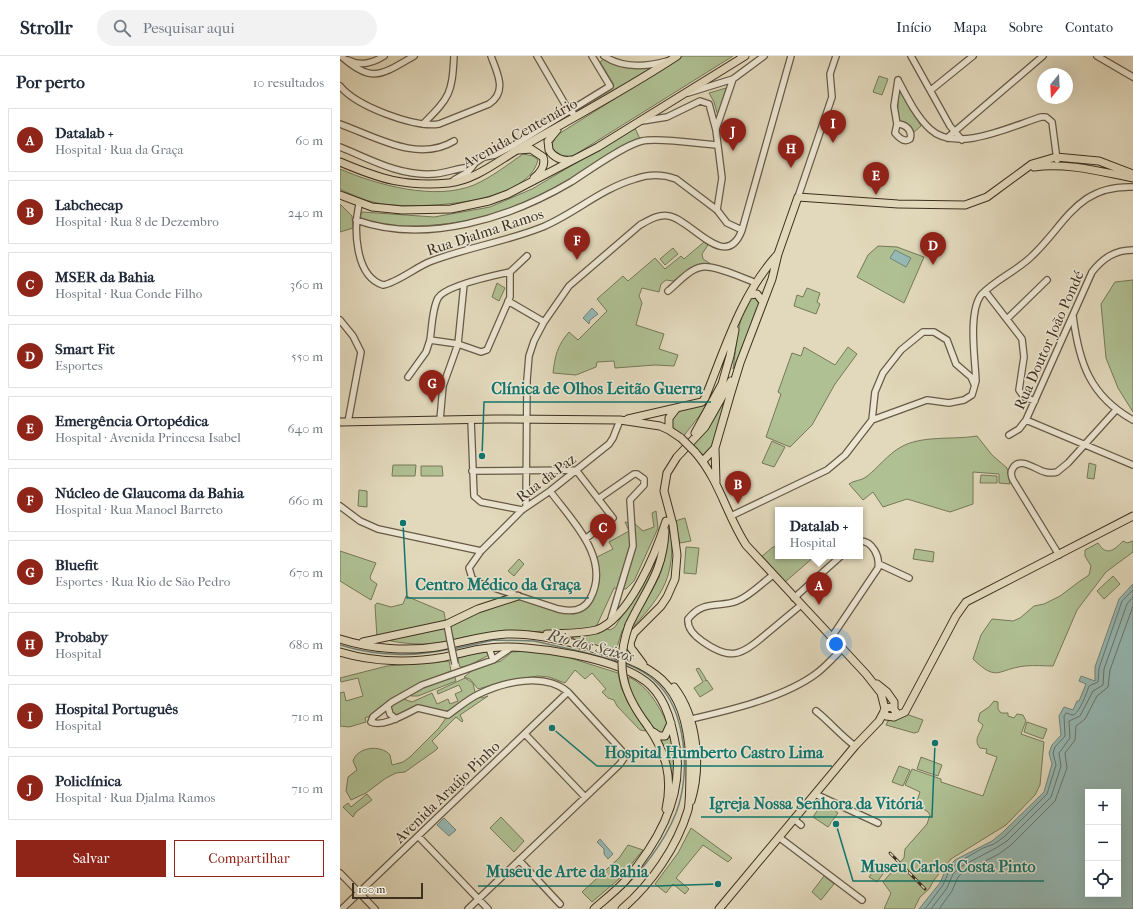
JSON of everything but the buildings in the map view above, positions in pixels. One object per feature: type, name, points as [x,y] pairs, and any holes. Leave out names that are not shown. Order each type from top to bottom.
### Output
[{"type":"main road","points":[[340,195],[359,204],[402,210],[451,209],[489,201],[598,147],[745,56]]},
{"type":"main road","name":"Avenida Centenário","points":[[340,162],[375,177],[403,183],[450,183],[476,175],[674,58]]},
{"type":"main road","points":[[560,126],[548,141],[549,150],[557,157],[568,161],[572,159]]},
{"type":"main road","points":[[517,150],[531,149],[542,155],[544,160],[536,177],[528,183]]},
{"type":"main road","points":[[716,482],[715,448],[740,363],[772,279],[778,254],[798,197],[898,204],[965,205],[987,197],[1023,170],[1036,163],[1056,157],[1089,159],[1117,166],[1133,174]]},
{"type":"main road","points":[[1023,170],[1042,166],[1059,166],[1133,178]]},
{"type":"main road","points":[[1115,174],[1118,171],[1117,166]]},
{"type":"main road","points":[[620,420],[697,404],[705,398],[719,360],[749,295],[761,275],[778,254]]},
{"type":"main road","points":[[761,275],[766,272],[772,279]]},
{"type":"main road","points":[[749,295],[757,294],[763,302]]},
{"type":"main road","points":[[694,438],[714,401],[724,377],[739,316]]},
{"type":"main road","points":[[662,825],[669,793],[669,774],[664,753],[631,702],[622,671],[622,653],[629,625],[659,570],[664,546],[666,522],[664,491],[665,480],[669,468],[705,427],[719,404],[740,363]]},
{"type":"main road","points":[[669,430],[669,418],[676,409]]},
{"type":"main road","points":[[340,422],[526,419],[620,420],[653,424],[669,430],[681,438],[703,461],[716,482],[746,545],[831,638],[866,674],[887,692],[894,702],[893,713]]},
{"type":"main road","points":[[703,461],[715,448]]},
{"type":"main road","points":[[622,909],[638,895],[672,848],[689,808],[695,787],[697,766],[694,737],[687,720],[676,698],[664,681],[645,666],[631,648],[632,638],[667,597],[675,579],[675,540],[664,491]]},
{"type":"main road","points":[[866,674],[881,694],[886,716],[893,713],[904,712],[956,616],[966,602],[1133,516]]},
{"type":"main road","points":[[340,638],[359,643],[395,648],[441,646],[496,635],[536,635],[587,632],[610,622],[622,610],[641,580],[655,552],[666,522]]},
{"type":"main road","points":[[504,600],[508,596],[506,592]]},
{"type":"main road","points":[[359,643],[446,624],[478,609],[518,596]]},
{"type":"main road","points":[[395,648],[396,638],[399,634]]},
{"type":"main road","points":[[536,635],[600,650],[661,673],[680,695],[687,720]]},
{"type":"main road","points":[[340,652],[371,659],[405,660],[443,657],[489,648],[532,647],[559,652],[630,672],[644,680],[657,693],[671,723],[676,748],[678,770],[675,793],[662,825],[649,849],[625,881],[594,909]]},
{"type":"main road","points":[[720,909],[855,746],[879,721],[885,710]]},
{"type":"main road","points":[[879,721],[893,713]]},
{"type":"main road","points":[[648,727],[662,736],[667,733],[671,723]]},
{"type":"main road","points":[[615,909],[638,895]]},
{"type":"street","points":[[341,57],[359,64],[376,61],[384,56]]},
{"type":"street","points":[[341,57],[359,71],[376,74],[385,72],[414,56]]},
{"type":"street","points":[[423,124],[443,103],[451,89],[454,56]]},
{"type":"street","points":[[340,86],[345,93],[357,102],[408,121],[423,124],[439,124],[490,104],[496,100],[500,83],[491,56]]},
{"type":"street","points":[[537,56],[570,112],[580,114]]},
{"type":"street","points":[[450,183],[468,172],[484,157],[495,155],[570,112],[610,86],[592,56]]},
{"type":"street","points":[[604,56],[618,63],[635,65],[660,63],[674,58]]},
{"type":"street","points":[[682,95],[733,79],[764,56]]},
{"type":"street","points":[[471,420],[474,496],[481,502],[524,508],[527,380],[529,356],[534,341],[544,322],[569,286],[579,276],[648,220],[662,216],[678,219],[711,244],[723,247],[736,241],[742,230],[791,56]]},
{"type":"street","points":[[798,197],[832,97],[830,74],[836,56]]},
{"type":"street","points":[[911,56],[932,90],[954,132],[962,140]]},
{"type":"street","points":[[932,90],[973,56]]},
{"type":"street","points":[[947,138],[1042,56]]},
{"type":"street","points":[[1097,56],[1133,77]]},
{"type":"street","points":[[716,130],[733,79]]},
{"type":"street","points":[[896,124],[894,106],[898,80],[924,123],[936,134],[947,138],[962,140],[972,139],[1041,116],[1046,117],[1052,122],[1056,157],[1059,166]]},
{"type":"street","points":[[640,121],[668,117],[704,101],[711,107],[716,130],[722,184],[717,210]]},
{"type":"street","points":[[340,124],[414,150],[439,149],[454,141]]},
{"type":"street","points":[[356,220],[374,226],[405,228],[460,225],[497,216],[541,198],[640,142],[661,141],[717,145]]},
{"type":"street","points":[[340,148],[396,170],[411,174],[439,174],[472,167]]},
{"type":"street","name":"Rua Djalma Ramos","points":[[359,204],[356,220],[357,243],[362,261],[370,276],[383,285],[437,259],[501,241],[540,228],[573,211],[616,185],[642,177],[660,175],[676,179],[717,210],[728,223],[742,230]]},
{"type":"street","points":[[872,420],[927,400],[949,403],[964,400],[972,395],[975,387],[975,309],[978,300],[985,291],[1032,257],[1080,202],[1107,190],[1121,187],[1133,187]]},
{"type":"street","name":"Rua Doutor João Pondé","points":[[1010,435],[1019,430],[1026,420],[1086,282],[1098,264],[1116,252],[1133,250]]},
{"type":"street","points":[[408,377],[426,352],[439,296],[442,293],[464,284],[485,277],[510,272],[527,256]]},
{"type":"street","points":[[668,291],[687,275],[702,267],[726,272],[756,283]]},
{"type":"street","points":[[430,340],[458,344],[481,352],[487,350],[508,301],[511,290],[510,272]]},
{"type":"street","points":[[1007,319],[1047,280]]},
{"type":"street","points":[[440,420],[444,386],[458,344],[464,284]]},
{"type":"street","points":[[985,291],[1022,339],[1024,345],[1024,357],[1019,390],[1024,396],[1035,401]]},
{"type":"street","points":[[508,301],[544,322]]},
{"type":"street","points":[[1072,316],[1076,345],[1085,370],[1099,392],[1116,410],[1133,420]]},
{"type":"street","points":[[340,320],[353,336],[360,352],[348,422]]},
{"type":"street","points":[[731,516],[827,470],[845,455],[872,420],[875,392],[883,373],[901,350],[923,332],[929,330],[942,336],[950,346],[956,364],[971,377],[975,387]]},
{"type":"street","points":[[964,370],[971,370],[975,364]]},
{"type":"street","points":[[1059,555],[1013,480],[1011,472],[1013,468],[1020,463],[1043,472],[1057,472],[1116,410]]},
{"type":"street","name":"Rua da Paz","points":[[506,592],[479,583],[472,578],[470,568],[481,551],[524,508],[550,491],[609,444],[620,420]]},
{"type":"street","points":[[1026,420],[1133,465]]},
{"type":"street","points":[[472,471],[576,470],[613,518],[585,539]]},
{"type":"street","points":[[598,499],[634,474],[637,474],[644,479],[644,485],[630,500],[633,546],[610,622]]},
{"type":"street","points":[[506,592],[571,612],[583,608],[590,598],[596,579],[594,560],[585,539],[550,491]]},
{"type":"street","points":[[340,506],[360,521],[378,529],[481,551]]},
{"type":"street","points":[[831,638],[876,574],[879,564],[873,548],[866,542],[863,542]]},
{"type":"street","points":[[794,598],[838,559]]},
{"type":"street","points":[[879,564],[909,578]]},
{"type":"street","points":[[773,575],[736,602],[712,604],[698,610],[688,619],[689,627],[700,639],[716,650],[722,653],[736,654],[749,649],[801,605]]},
{"type":"street","points":[[446,624],[458,673]]},
{"type":"street","points":[[468,909],[620,764],[624,758],[622,751],[568,692],[562,687],[550,682],[533,681],[512,683],[477,695],[448,715],[418,708],[396,719],[377,723],[370,722],[373,717],[387,709],[401,696],[422,685],[493,660],[513,647]]},
{"type":"street","points":[[489,648],[493,660]]},
{"type":"street","points":[[687,720],[741,707],[784,690],[817,673],[842,649]]},
{"type":"street","name":"Avenida Araújo Pinho","points":[[342,909],[568,692]]},
{"type":"street","points":[[387,709],[396,719]]},
{"type":"street","points":[[816,710],[830,722],[840,735],[855,746]]},
{"type":"street","points":[[524,734],[585,797]]},
{"type":"street","points":[[815,794],[878,823]]},
{"type":"street","points":[[794,819],[801,825]]},
{"type":"street","points":[[418,836],[488,909]]},
{"type":"street","points":[[780,838],[862,900]]},
{"type":"street","points":[[519,860],[560,904]]},
{"type":"street","points":[[340,873],[375,909]]},
{"type":"green space","points":[[683,56],[733,56],[573,156],[560,156],[552,150],[552,144],[557,135]]},
{"type":"green space","points":[[604,59],[623,67],[655,67],[596,104],[593,99],[614,85],[600,62]]},
{"type":"green space","points":[[879,76],[888,79],[882,95],[873,92]]},
{"type":"green space","points":[[899,87],[921,126],[913,133],[907,123],[897,120]]},
{"type":"green space","points":[[726,88],[718,116],[714,102],[709,93]]},
{"type":"green space","points":[[635,128],[640,139],[552,189],[523,204],[506,210],[472,220],[419,226],[379,224],[368,222],[360,216],[362,212],[434,217],[490,207],[532,189]]},
{"type":"green space","points":[[523,154],[533,156],[538,160],[530,175],[514,187],[494,195],[470,201],[421,206],[383,204],[372,202],[340,189],[340,169],[371,180],[406,189],[442,192],[459,190],[474,185],[487,178]]},
{"type":"green space","points":[[340,204],[352,216],[353,228],[340,232]]},
{"type":"green space","points":[[704,242],[708,245],[702,254],[703,259],[714,266],[702,265],[688,271],[673,281],[666,280],[661,284],[659,292],[642,288],[639,296],[642,303],[636,325],[664,334],[659,349],[678,355],[674,366],[655,365],[615,368],[614,361],[597,362],[596,367],[576,375],[553,373],[557,351],[565,337],[569,332],[578,340],[607,311],[597,299],[623,276],[628,281],[655,258],[665,269],[681,256],[684,259]]},
{"type":"green space","points":[[878,246],[897,247],[924,257],[904,303],[857,277],[868,255]]},
{"type":"green space","points":[[673,248],[678,254],[665,265],[660,259]]},
{"type":"green space","points":[[1133,280],[1133,412],[1118,388],[1106,358],[1101,304],[1115,282]]},
{"type":"green space","points":[[497,283],[505,288],[499,301],[492,297]]},
{"type":"green space","points":[[807,288],[820,293],[817,302],[820,304],[816,314],[794,306],[797,295],[803,297]]},
{"type":"green space","points":[[752,298],[756,298],[759,305],[733,369],[741,321],[747,304]]},
{"type":"green space","points":[[804,347],[835,365],[848,347],[857,354],[835,384],[812,425],[790,447],[766,437],[781,394],[778,392],[792,353],[801,356]]},
{"type":"green space","points":[[729,392],[713,446],[703,458],[691,444],[703,434]]},
{"type":"green space","points":[[707,396],[710,398],[700,415],[682,438],[673,428],[673,417],[680,411],[695,407]]},
{"type":"green space","points":[[977,436],[992,455],[1007,468],[1010,484],[999,483],[999,474],[973,472],[973,504],[950,512],[907,499],[883,507],[873,492],[863,500],[849,484],[866,477],[892,453],[909,443],[928,439]]},
{"type":"green space","points":[[772,441],[785,447],[774,467],[762,463]]},
{"type":"green space","points":[[1089,463],[1096,465],[1094,479],[1087,478]]},
{"type":"green space","points":[[393,465],[416,465],[415,476],[392,476]]},
{"type":"green space","points":[[421,466],[442,466],[443,476],[421,476]]},
{"type":"green space","points":[[981,475],[997,476],[997,483],[980,483]]},
{"type":"green space","points":[[359,490],[367,491],[367,507],[358,506]]},
{"type":"green space","points":[[656,511],[658,528],[634,581],[626,589],[614,588],[597,625],[610,630],[615,627],[656,561],[659,562],[649,587],[622,631],[616,650],[564,640],[566,637],[574,638],[559,630],[454,641],[450,626],[468,616],[518,598],[566,613],[582,611],[589,605],[598,580],[597,557],[613,549],[609,542],[629,531],[625,522],[635,524],[643,531],[654,527],[652,513]]},
{"type":"green space","points":[[685,518],[691,541],[680,543],[675,521]]},
{"type":"green space","points":[[668,530],[671,530],[672,546],[669,572],[660,593],[653,604],[634,626],[633,624],[642,606],[659,577],[663,565]]},
{"type":"green space","points":[[1123,541],[1127,543],[1133,541],[1133,552],[1106,572],[1077,610],[1053,666],[1025,666],[993,673],[988,671],[973,659],[981,635],[992,619],[1013,621],[1020,618],[1034,606],[1044,604],[1060,596],[1089,575],[1091,566],[1085,556],[1085,550],[1098,543],[1104,550],[1110,551]]},
{"type":"green space","points":[[686,547],[699,548],[696,574],[684,573]]},
{"type":"green space","points":[[775,547],[775,559],[812,559],[785,582],[761,557]]},
{"type":"green space","points":[[915,549],[934,552],[933,562],[913,559]]},
{"type":"green space","points":[[340,551],[376,563],[370,577],[371,580],[377,584],[371,600],[340,581]]},
{"type":"green space","points":[[519,559],[524,564],[514,576],[508,571]]},
{"type":"green space","points":[[1113,576],[1120,584],[1104,599],[1097,591]]},
{"type":"green space","points":[[406,596],[444,612],[449,642],[413,644],[377,638],[375,605],[377,603],[391,607],[403,604]]},
{"type":"green space","points":[[488,650],[489,655],[468,666],[460,667],[458,660],[459,657]]},
{"type":"green space","points":[[528,651],[564,656],[618,673],[621,687],[628,703],[646,731],[640,730],[617,706],[614,700],[608,698],[602,692],[606,689],[592,673],[585,679],[575,670],[565,683],[549,677],[538,676],[505,681],[478,689],[470,679],[464,677],[474,669],[501,661],[512,652]]},
{"type":"green space","points":[[449,661],[451,671],[421,683],[377,713],[365,718],[366,722],[349,727],[340,726],[340,693],[344,692],[346,701],[363,696],[358,678],[341,682],[340,678],[387,666]]},
{"type":"green space","points":[[699,668],[706,679],[705,681],[707,680],[713,689],[700,697],[694,688],[703,682],[696,669]]},
{"type":"green space","points":[[454,674],[456,681],[418,696],[411,696],[412,692]]},
{"type":"green space","points":[[629,677],[647,691],[660,710],[668,727],[662,734],[651,724],[639,708],[631,691]]},
{"type":"green space","points":[[465,678],[473,683],[475,692],[478,694],[448,714],[424,708],[405,715],[393,716],[389,706],[401,698],[412,702],[432,693],[437,704],[448,699],[450,704],[458,701],[455,694],[462,691],[459,685],[438,694],[437,691]]},
{"type":"green space","points":[[478,695],[482,698],[488,696],[460,715],[463,721],[462,722],[456,717],[432,741],[438,748],[436,750],[405,772],[396,773],[386,778],[366,793],[351,800],[346,791],[348,777],[357,770],[353,761],[355,756],[364,750],[375,748],[381,749],[390,755],[392,765],[403,762],[439,728],[448,715]]},
{"type":"green space","points":[[994,701],[998,702],[998,709],[1001,713],[1008,713],[1008,716],[1014,718],[1017,714],[1023,715],[1026,721],[1021,734],[1044,742],[1040,785],[1035,795],[1006,825],[951,859],[934,880],[929,889],[920,897],[914,909],[884,909],[891,893],[883,882],[904,858],[905,849],[927,824],[930,815],[916,804],[920,792],[905,785],[912,769],[941,779],[941,782],[983,796],[997,757],[986,753],[987,749],[980,748],[978,745],[977,740],[983,725],[978,721],[980,713],[989,707]]},
{"type":"green space","points":[[906,714],[923,720],[918,732],[914,733],[886,725],[888,721]]},
{"type":"green space","points":[[1027,722],[1047,729],[1043,739],[1024,732]]},
{"type":"green space","points":[[670,731],[677,770],[669,796],[658,736]]},
{"type":"green space","points":[[921,757],[942,765],[938,776],[917,769]]},
{"type":"green space","points":[[899,766],[910,770],[903,786],[892,782]]},
{"type":"green space","points":[[367,794],[372,800],[356,812],[353,817],[343,807],[348,803],[351,807]]},
{"type":"green space","points":[[823,802],[838,813],[828,827],[813,817]]},
{"type":"green space","points":[[501,817],[524,841],[514,852],[490,828]]},
{"type":"green space","points":[[691,828],[732,858],[728,862],[703,845],[676,878],[689,889],[685,894],[673,884],[666,893],[655,884],[678,853]]},
{"type":"green space","points":[[628,845],[643,850],[619,879],[592,902],[582,892],[619,858]]},
{"type":"green space","points":[[878,864],[886,870],[877,882],[869,877]]},
{"type":"green space","points":[[824,876],[834,884],[821,900],[812,892]]},
{"type":"water","points":[[895,250],[911,258],[906,267],[890,258]]},
{"type":"water","points":[[592,308],[598,314],[590,320],[589,324],[583,318]]},
{"type":"water","points":[[1133,584],[1133,909],[919,909],[940,883],[946,869],[955,860],[992,841],[1044,792],[1052,764],[1049,753],[1052,745],[1061,735],[1059,716],[1064,707],[1073,710],[1077,701],[1079,701],[1086,684],[1079,681],[1081,676],[1095,681],[1095,667],[1119,599]]},
{"type":"water","points":[[444,818],[456,830],[449,836],[437,825]]},
{"type":"water","points":[[600,839],[613,854],[608,859],[604,854],[604,849],[597,842]]},
{"type":"waterway","name":"Rio dos Seixos","points":[[453,649],[494,640],[534,641],[620,662]]},
{"type":"waterway","name":"Rio dos Seixos","points":[[340,645],[353,649],[395,654],[436,652],[450,649]]},
{"type":"waterway","name":"Rio dos Seixos","points":[[617,894],[635,877],[651,857],[665,835],[676,813],[681,798],[684,780],[683,744],[680,725],[666,693],[648,675],[624,663]]},
{"type":"railway","points":[[890,853],[925,889]]},
{"type":"place","name":"Hospital Português","points":[[833,143]]},
{"type":"place","name":"Policlínica","points":[[733,151]]},
{"type":"place","name":"Probaby","points":[[791,168]]},
{"type":"place","name":"Emergência Ortopédica","points":[[876,195]]},
{"type":"place","name":"Núcleo de Glaucoma da Bahia","points":[[577,260]]},
{"type":"place","name":"Smart Fit","points":[[933,265]]},
{"type":"place","name":"Bluefit","points":[[432,403]]},
{"type":"place","name":"Clínica de Olhos Leitão Guerra","points":[[482,456]]},
{"type":"place","name":"Labchecap","points":[[738,504]]},
{"type":"place","name":"Centro Médico da Graça","points":[[403,523]]},
{"type":"place","name":"MSER da Bahia","points":[[603,547]]},
{"type":"place","name":"Datalab +","points":[[819,605]]},
{"type":"place","name":"Hospital Humberto Castro Lima","points":[[552,728]]},
{"type":"place","name":"Igreja Nossa Senhora da Vitória","points":[[935,743]]},
{"type":"place","name":"Museu Carlos Costa Pinto","points":[[836,824]]},
{"type":"place","name":"Museu de Arte da Bahia","points":[[718,884]]}]
